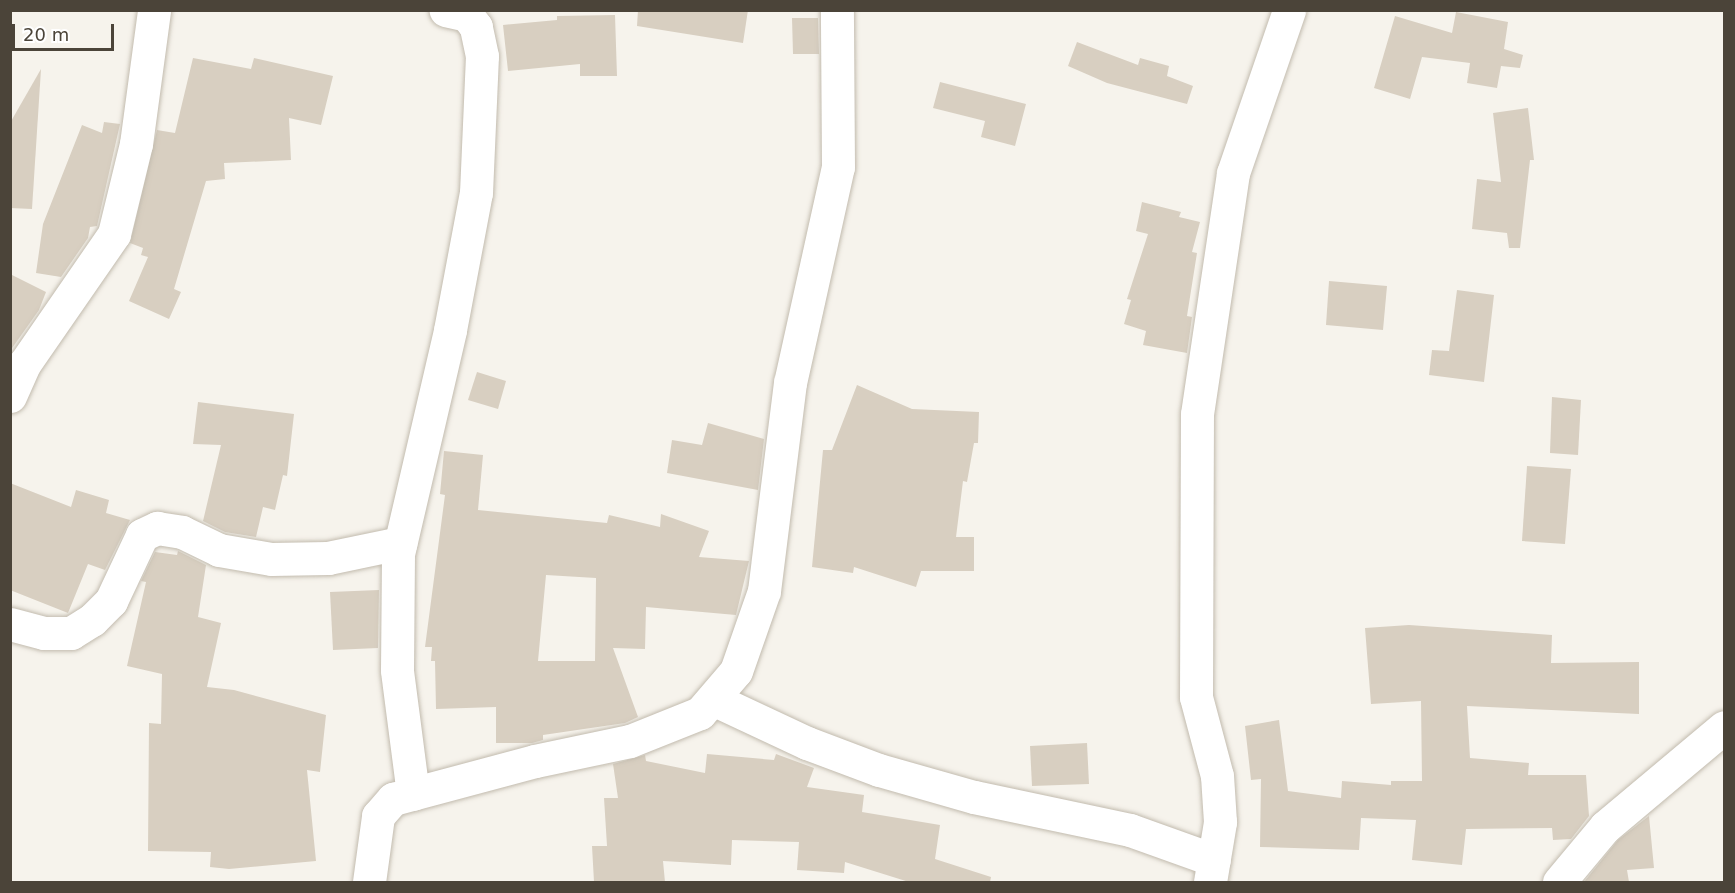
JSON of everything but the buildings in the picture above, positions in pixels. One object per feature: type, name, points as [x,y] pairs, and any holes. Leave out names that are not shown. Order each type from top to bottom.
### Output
[{"type":"street","points":[[10,396],[25,363],[114,234],[136,144],[154,10]]},
{"type":"street","points":[[413,794],[398,670],[400,543],[450,330],[476,193],[482,56],[476,27],[467,15],[446,10]]},
{"type":"street","points":[[369,882],[378,816],[393,799],[630,741],[700,713],[715,700],[736,671],[764,591],[790,383],[838,167],[837,10]]},
{"type":"street","points":[[715,700],[807,743],[879,770],[974,797],[1130,830],[1212,871],[1220,822],[1217,776],[1196,697],[1197,414],[1233,173],[1289,10]]},
{"type":"street","points":[[10,624],[44,633],[71,633],[92,620],[111,601],[141,535],[157,528],[182,532],[219,550],[271,559],[328,558],[400,543]]},
{"type":"street","points":[[1559,882],[1605,828],[1725,727]]}]
